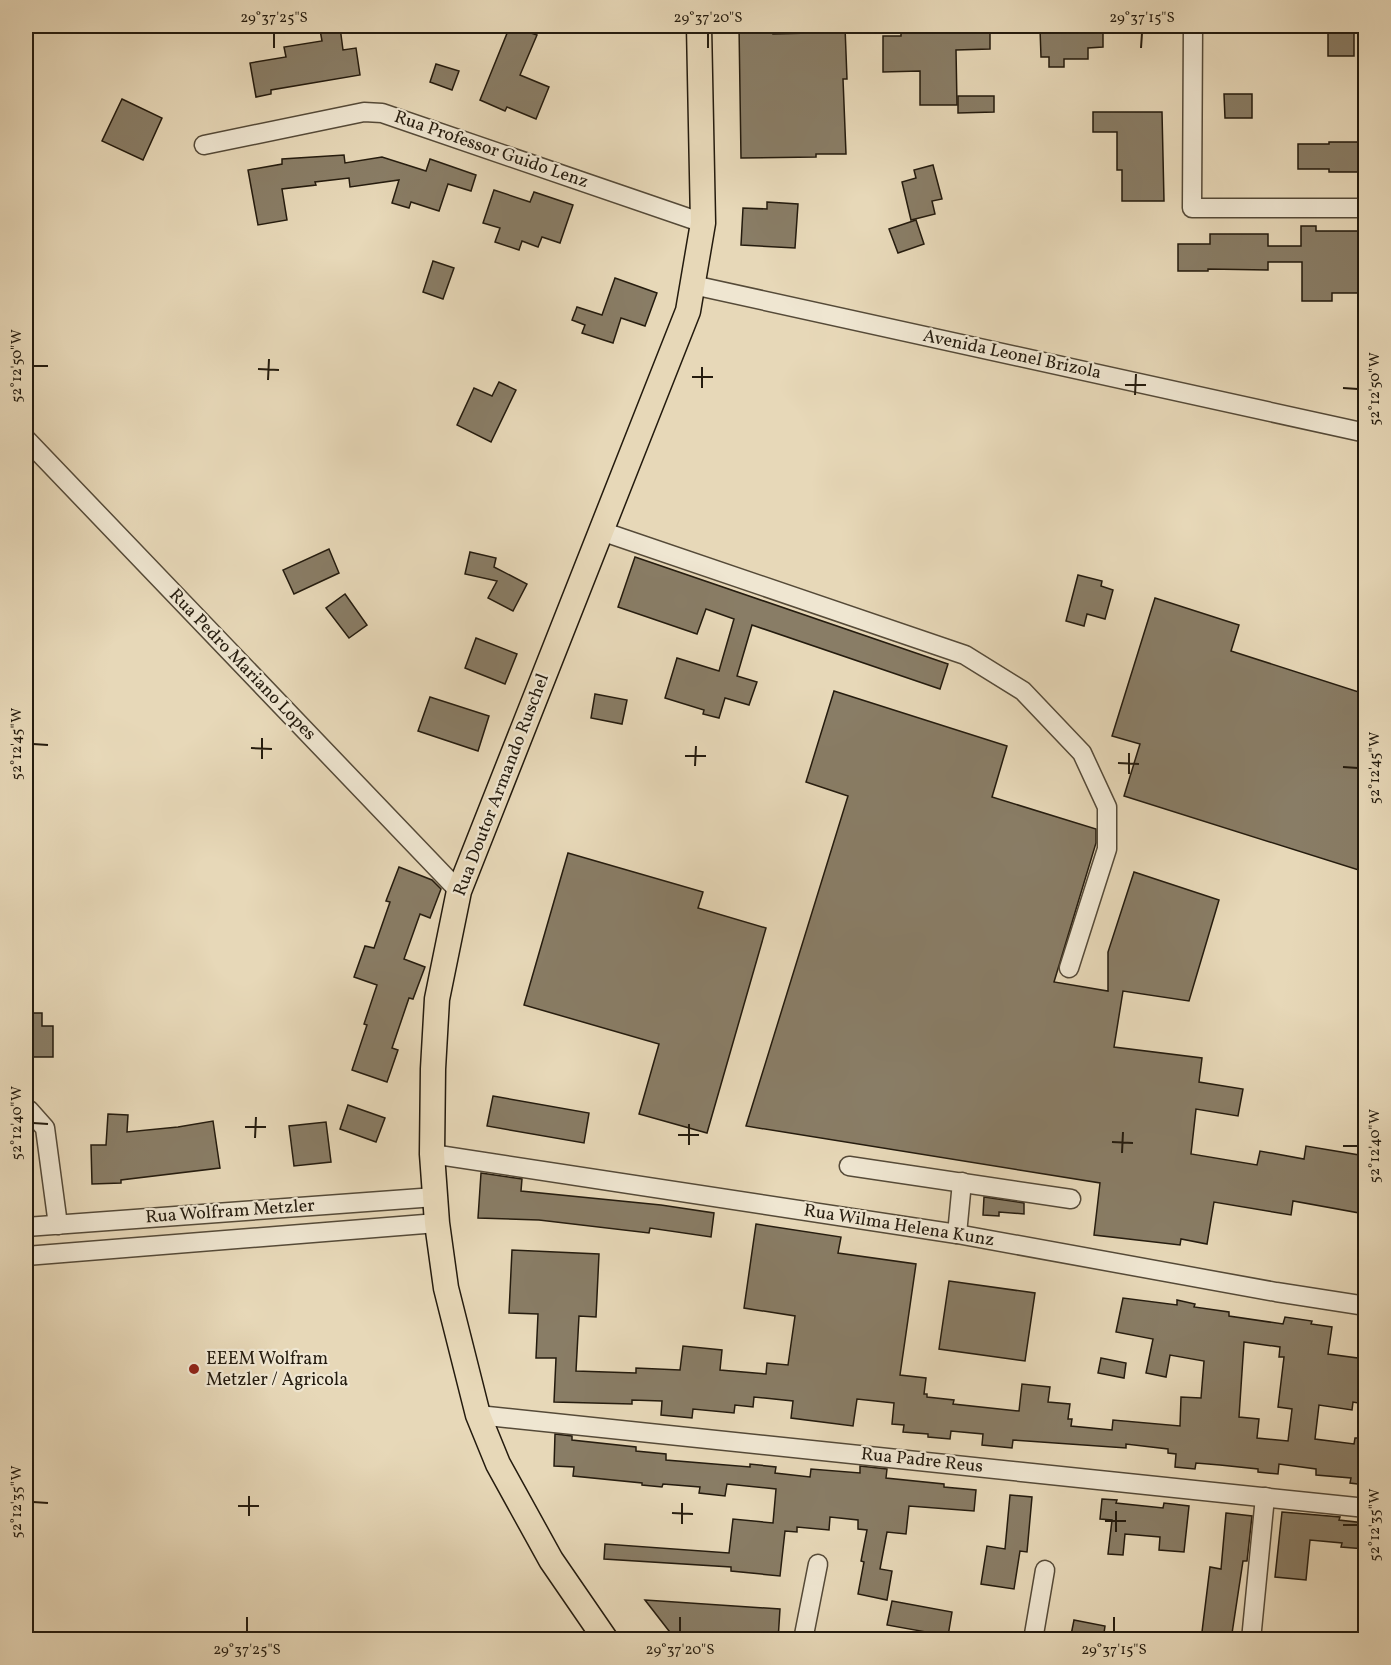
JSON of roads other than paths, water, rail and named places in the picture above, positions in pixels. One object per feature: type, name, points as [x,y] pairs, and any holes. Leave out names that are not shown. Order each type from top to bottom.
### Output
[{"type":"main road","name":"Rua Doutor Armando Ruschel","points":[[606,1640],[551,1560],[498,1464],[478,1415],[446,1288],[437,1223],[432,1154],[437,999],[459,891],[688,311],[703,223],[699,26]]},
{"type":"street","points":[[1193,26],[1192,208],[1365,208]]},
{"type":"street","name":"Rua Professor Guido Lenz","points":[[204,145],[364,112],[382,113],[703,223]]},
{"type":"street","name":"Avenida Leonel Brizola","points":[[693,285],[1365,433]]},
{"type":"street","name":"Rua Pedro Mariano Lopes","points":[[26,440],[459,891]]},
{"type":"street","points":[[601,531],[965,655],[1023,691],[1082,753],[1107,807],[1107,849],[1069,968]]},
{"type":"street","points":[[26,1110],[29,1110],[45,1128],[58,1225]]},
{"type":"street","name":"Rua Wilma Helena Kunz","points":[[432,1154],[957,1234],[1365,1306]]},
{"type":"street","points":[[849,1166],[1071,1198]]},
{"type":"street","points":[[957,1234],[962,1182]]},
{"type":"street","name":"Rua Wolfram Metzler","points":[[26,1227],[435,1197]]},
{"type":"street","points":[[26,1256],[437,1223]]},
{"type":"street","name":"Rua Padre Reus","points":[[478,1415],[1365,1508]]},
{"type":"street","points":[[1251,1640],[1265,1497]]},
{"type":"street","points":[[803,1640],[818,1564]]},
{"type":"street","points":[[1033,1640],[1045,1570]]},
{"type":"place","name":"EEEM Wolfram Metzler / Agricola","points":[[194,1369]]}]
